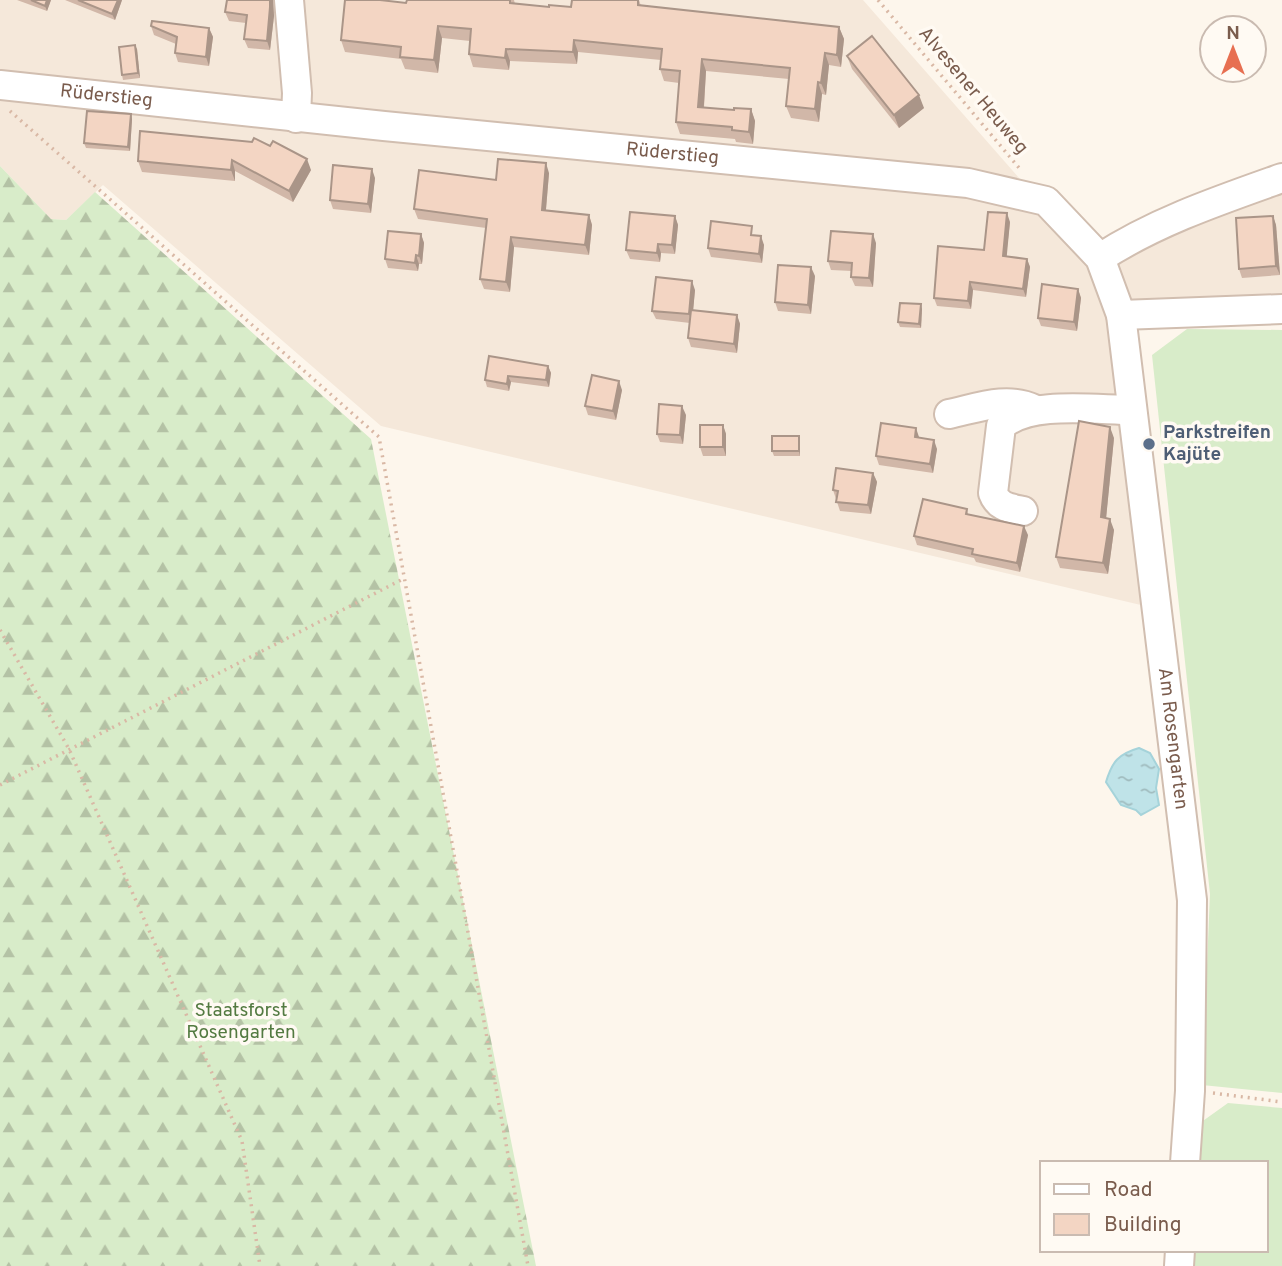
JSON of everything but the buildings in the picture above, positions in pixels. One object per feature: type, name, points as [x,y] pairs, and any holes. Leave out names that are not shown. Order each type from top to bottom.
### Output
[{"type":"street","points":[[289,0],[297,93],[296,118]]},
{"type":"street","name":"Rüderstieg","points":[[0,85],[296,118],[968,183],[1046,201]]},
{"type":"street","points":[[1046,201],[1100,258],[1129,239],[1282,178]]},
{"type":"street","name":"Am Rosengarten","points":[[1100,258],[1121,315],[1192,900],[1190,1091],[1185,1161]]},
{"type":"street","points":[[1121,315],[1282,309]]},
{"type":"street","points":[[949,414],[1000,403],[1025,405],[1036,411]]},
{"type":"street","points":[[1023,511],[1004,507],[996,502],[992,485],[1001,426],[1007,421],[1036,411],[1132,410]]},
{"type":"path","name":"Alvesener Heuweg","points":[[878,0],[1046,201]]},
{"type":"path","points":[[10,111],[379,437],[528,1266]]},
{"type":"path","points":[[0,785],[405,578]]},
{"type":"path","points":[[0,630],[69,749],[242,1141],[260,1266]]},
{"type":"path","points":[[1190,1091],[1282,1102]]},
{"type":"shaded area","points":[[0,0],[863,0],[1097,267],[1282,186],[1282,299],[1106,308],[1145,606],[381,426],[103,185],[66,220],[51,219],[0,166]]},
{"type":"green space","name":"Staatsforst Rosengarten","points":[[0,166],[51,219],[66,220],[95,192],[371,439],[536,1266],[0,1266]]},
{"type":"green space","points":[[1187,329],[1282,330],[1282,1093],[1202,1085],[1210,894],[1152,355]]},
{"type":"green space","points":[[1228,1103],[1282,1108],[1282,1266],[1190,1266],[1191,1252],[1268,1252],[1268,1161],[1197,1161],[1200,1123]]},
{"type":"water","points":[[1139,748],[1150,753],[1159,769],[1156,788],[1159,805],[1141,815],[1136,810],[1121,805],[1106,782],[1117,760]]},
{"type":"place","name":"Parkstreifen Kajüte","points":[[1149,444]]}]
